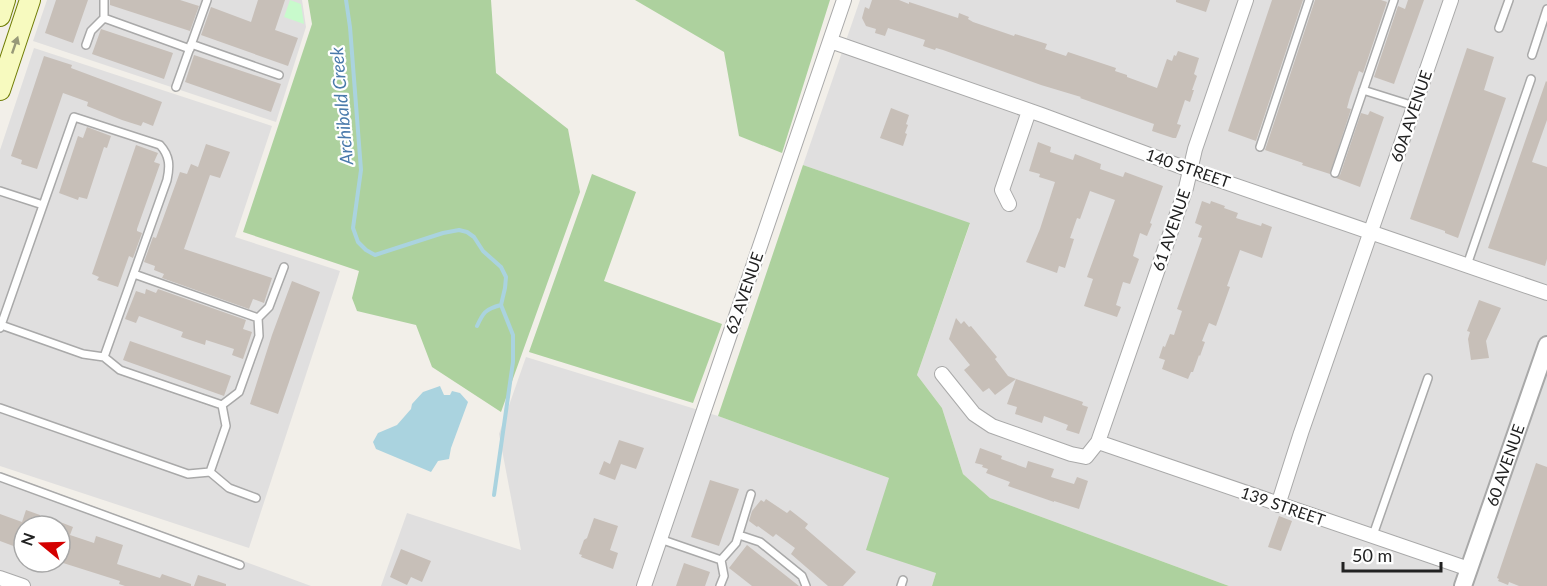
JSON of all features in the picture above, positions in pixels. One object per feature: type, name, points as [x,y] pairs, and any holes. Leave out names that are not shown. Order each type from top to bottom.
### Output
[{"type":"main road","points":[[0,16],[6,0]]},
{"type":"main road","points":[[0,90],[30,0]]},
{"type":"street","name":"62 AVENUE","points":[[644,586],[844,0]]},
{"type":"street","name":"61 AVENUE","points":[[942,374],[975,414],[992,426],[1071,454],[1086,457],[1098,442],[1186,188],[1195,149],[1246,0]]},
{"type":"street","name":"60A AVENUE","points":[[1278,505],[1451,0]]},
{"type":"street","name":"140 STREET","points":[[830,41],[1190,170],[1547,293]]},
{"type":"street","points":[[1009,204],[1002,190],[1029,111]]},
{"type":"street","name":"60 AVENUE","points":[[1463,586],[1547,345]]},
{"type":"street","name":"139 STREET","points":[[1098,442],[1469,569]]},
{"type":"street","points":[[0,578],[23,586]]},
{"type":"lane","points":[[86,45],[91,31],[104,18],[104,0]]},
{"type":"lane","points":[[176,87],[207,0]]},
{"type":"lane","points":[[1260,147],[1308,0]]},
{"type":"lane","points":[[1335,173],[1394,0]]},
{"type":"lane","points":[[1500,28],[1509,0]]},
{"type":"lane","points":[[1532,55],[1547,9]]},
{"type":"lane","points":[[104,18],[279,75]]},
{"type":"lane","points":[[1467,265],[1532,79]]},
{"type":"lane","points":[[1363,90],[1414,106]]},
{"type":"lane","points":[[104,357],[167,180],[169,159],[160,145],[74,117],[0,327],[83,354],[104,357],[120,370],[222,405]]},
{"type":"lane","points":[[0,190],[43,205]]},
{"type":"lane","points":[[222,405],[239,392],[259,336],[258,318],[269,307],[284,267]]},
{"type":"lane","points":[[134,274],[258,318]]},
{"type":"lane","points":[[1373,535],[1428,378]]},
{"type":"lane","points":[[210,472],[226,426],[222,405]]},
{"type":"lane","points":[[0,408],[188,474],[210,472],[229,488],[256,498]]},
{"type":"lane","points":[[0,477],[240,565]]},
{"type":"lane","points":[[721,560],[736,543],[751,494]]},
{"type":"lane","points":[[739,535],[760,542],[802,576],[806,586]]},
{"type":"lane","points":[[660,539],[721,560]]},
{"type":"lane","points":[[720,586],[724,576],[721,560]]},
{"type":"shaded area","points":[[47,0],[302,0],[306,27],[276,122],[33,41]]},
{"type":"shaded area","points":[[860,0],[1547,0],[1547,586],[1229,586],[990,498],[963,474],[942,408],[917,375],[970,224],[803,165]]},
{"type":"shaded area","points":[[34,48],[272,126],[235,237],[340,271],[249,548],[0,466],[0,150]]},
{"type":"shaded area","points":[[526,357],[718,416],[889,478],[936,573],[932,586],[381,586],[407,513],[521,550],[499,434]]},
{"type":"shaded area","points":[[0,472],[311,586],[0,586]]},
{"type":"green space","points":[[290,0],[301,4],[304,24],[284,17]]},
{"type":"green space","points":[[308,0],[491,0],[496,73],[568,129],[580,192],[501,412],[432,367],[416,325],[357,311],[352,298],[359,271],[243,232],[312,24]]},
{"type":"green space","points":[[635,0],[830,0],[782,153],[739,136],[724,52]]},
{"type":"green space","points":[[803,165],[970,223],[917,375],[942,408],[963,474],[990,498],[1229,586],[932,586],[936,573],[866,550],[889,478],[718,416]]},
{"type":"green space","points":[[592,174],[636,192],[604,281],[722,324],[693,403],[529,352]]},
{"type":"water","points":[[440,386],[444,395],[450,395],[452,391],[460,393],[468,402],[449,459],[438,461],[431,472],[376,449],[373,442],[378,433],[397,425],[423,392]]},
{"type":"building","points":[[56,0],[88,0],[73,43],[45,33]]},
{"type":"building","points":[[110,0],[180,0],[199,6],[190,31],[110,5]]},
{"type":"building","points":[[258,0],[285,0],[275,30],[298,38],[288,66],[201,35],[211,7],[251,22]]},
{"type":"building","points":[[872,0],[899,0],[909,4],[909,2],[958,18],[959,13],[969,17],[968,19],[973,22],[1047,44],[1045,49],[1066,56],[1068,52],[1116,68],[1115,71],[1127,77],[1157,88],[1167,59],[1172,61],[1178,51],[1199,58],[1194,74],[1197,76],[1192,90],[1194,90],[1190,102],[1185,100],[1177,124],[1181,125],[1176,138],[1173,138],[1152,131],[1154,124],[1081,97],[943,50],[923,46],[925,40],[888,28],[885,36],[875,33],[876,29],[866,26],[862,18],[865,7],[869,9]]},
{"type":"building","points":[[1176,0],[1210,0],[1206,12],[1176,2]]},
{"type":"building","points":[[1272,0],[1303,0],[1256,141],[1228,131]]},
{"type":"building","points":[[1315,0],[1381,0],[1387,2],[1363,73],[1359,71],[1350,97],[1347,108],[1351,109],[1330,174],[1265,150]]},
{"type":"building","points":[[1408,0],[1424,0],[1394,84],[1374,77],[1398,6],[1405,9]]},
{"type":"building","points":[[101,29],[173,53],[164,79],[92,54]]},
{"type":"building","points":[[1467,48],[1494,57],[1484,90],[1506,98],[1458,238],[1410,219]]},
{"type":"building","points":[[194,55],[281,84],[271,112],[185,82]]},
{"type":"building","points":[[44,56],[162,102],[153,126],[143,122],[141,126],[122,120],[87,106],[88,102],[63,93],[37,169],[21,164],[22,160],[11,156]]},
{"type":"building","points":[[1546,81],[1547,120],[1532,162],[1547,167],[1547,259],[1545,266],[1488,248]]},
{"type":"building","points":[[891,108],[909,115],[903,146],[880,138]]},
{"type":"building","points":[[1370,111],[1384,117],[1360,187],[1336,178],[1340,175],[1361,113],[1368,115]]},
{"type":"building","points":[[87,127],[111,136],[107,148],[104,147],[87,199],[79,197],[78,200],[59,193],[78,136],[83,138]]},
{"type":"building","points":[[1038,142],[1051,147],[1050,152],[1073,160],[1075,154],[1101,164],[1100,169],[1123,177],[1125,172],[1163,186],[1147,236],[1140,233],[1133,256],[1139,259],[1130,284],[1123,282],[1116,305],[1121,307],[1117,317],[1084,306],[1093,279],[1087,277],[1115,200],[1090,191],[1070,238],[1074,239],[1065,268],[1059,266],[1057,273],[1026,262],[1040,229],[1055,182],[1029,171]]},
{"type":"building","points":[[206,144],[230,152],[220,178],[210,175],[184,249],[272,278],[264,303],[253,299],[249,309],[162,278],[164,274],[154,270],[155,266],[144,262],[153,237],[156,238],[180,172],[187,174],[191,164],[198,167]]},
{"type":"building","points":[[136,145],[158,153],[154,162],[160,164],[137,229],[142,233],[133,258],[129,256],[118,287],[97,280],[99,277],[92,274]]},
{"type":"building","points":[[1202,201],[1210,204],[1211,201],[1225,206],[1224,208],[1238,213],[1236,218],[1272,227],[1262,258],[1240,250],[1216,326],[1209,323],[1202,341],[1205,342],[1200,356],[1188,379],[1162,369],[1165,360],[1159,358],[1170,334],[1174,335],[1182,311],[1177,309],[1202,238],[1198,237],[1202,226],[1195,223]]},
{"type":"building","points":[[292,281],[320,292],[278,414],[250,404]]},
{"type":"building","points":[[146,289],[156,293],[158,289],[246,320],[243,329],[252,332],[243,359],[232,355],[234,349],[206,340],[205,345],[181,337],[183,332],[139,316],[136,323],[125,319],[136,291],[145,294]]},
{"type":"building","points":[[1479,300],[1501,308],[1486,341],[1489,358],[1471,360],[1468,339],[1470,332],[1467,331]]},
{"type":"building","points":[[956,318],[961,324],[964,321],[969,327],[971,326],[997,357],[995,359],[1008,376],[1016,379],[995,395],[989,388],[983,392],[964,370],[970,365],[949,339]]},
{"type":"building","points":[[130,341],[231,376],[224,396],[123,360]]},
{"type":"building","points":[[1016,379],[1083,402],[1082,405],[1088,407],[1079,434],[1066,430],[1068,425],[1044,416],[1042,423],[1015,414],[1017,407],[1007,404]]},
{"type":"building","points":[[619,440],[644,448],[636,469],[621,464],[615,480],[599,474],[604,461],[610,464]]},
{"type":"building","points":[[980,448],[1026,468],[1028,461],[1054,469],[1051,477],[1074,484],[1077,477],[1088,481],[1079,509],[1008,486],[1010,482],[986,473],[988,469],[975,463]]},
{"type":"building","points":[[1536,463],[1547,467],[1547,586],[1519,586],[1509,582],[1508,585],[1498,581],[1497,578]]},
{"type":"building","points":[[710,480],[739,489],[719,546],[691,537]]},
{"type":"building","points":[[766,499],[787,513],[790,510],[808,524],[805,528],[856,572],[843,586],[828,586],[791,554],[795,548],[776,534],[773,537],[749,521],[752,511],[761,500],[764,502]]},
{"type":"building","points":[[26,510],[37,514],[25,514]]},
{"type":"building","points":[[0,514],[12,518],[12,546],[0,541]]},
{"type":"building","points":[[1279,516],[1292,521],[1281,551],[1268,547]]},
{"type":"building","points":[[594,518],[618,526],[610,550],[618,553],[613,569],[581,557],[582,555],[579,554]]},
{"type":"building","points":[[72,536],[94,543],[96,536],[123,545],[117,564],[160,578],[162,574],[191,584],[191,586],[125,586],[119,584],[120,581],[72,566]]},
{"type":"building","points":[[747,545],[799,586],[752,586],[729,568]]},
{"type":"building","points":[[401,549],[431,561],[422,582],[411,577],[407,585],[390,577]]},
{"type":"building","points":[[684,563],[710,572],[705,586],[676,586]]},
{"type":"building","points":[[198,575],[226,584],[226,586],[194,586]]},
{"type":"waterway","name":"Archibald Creek","points":[[346,0],[361,170],[353,228],[358,242],[375,255],[459,230],[474,237],[483,251],[501,267],[506,277],[501,305],[513,335],[513,362],[494,495]]},
{"type":"waterway","points":[[477,326],[485,312],[501,305]]}]
